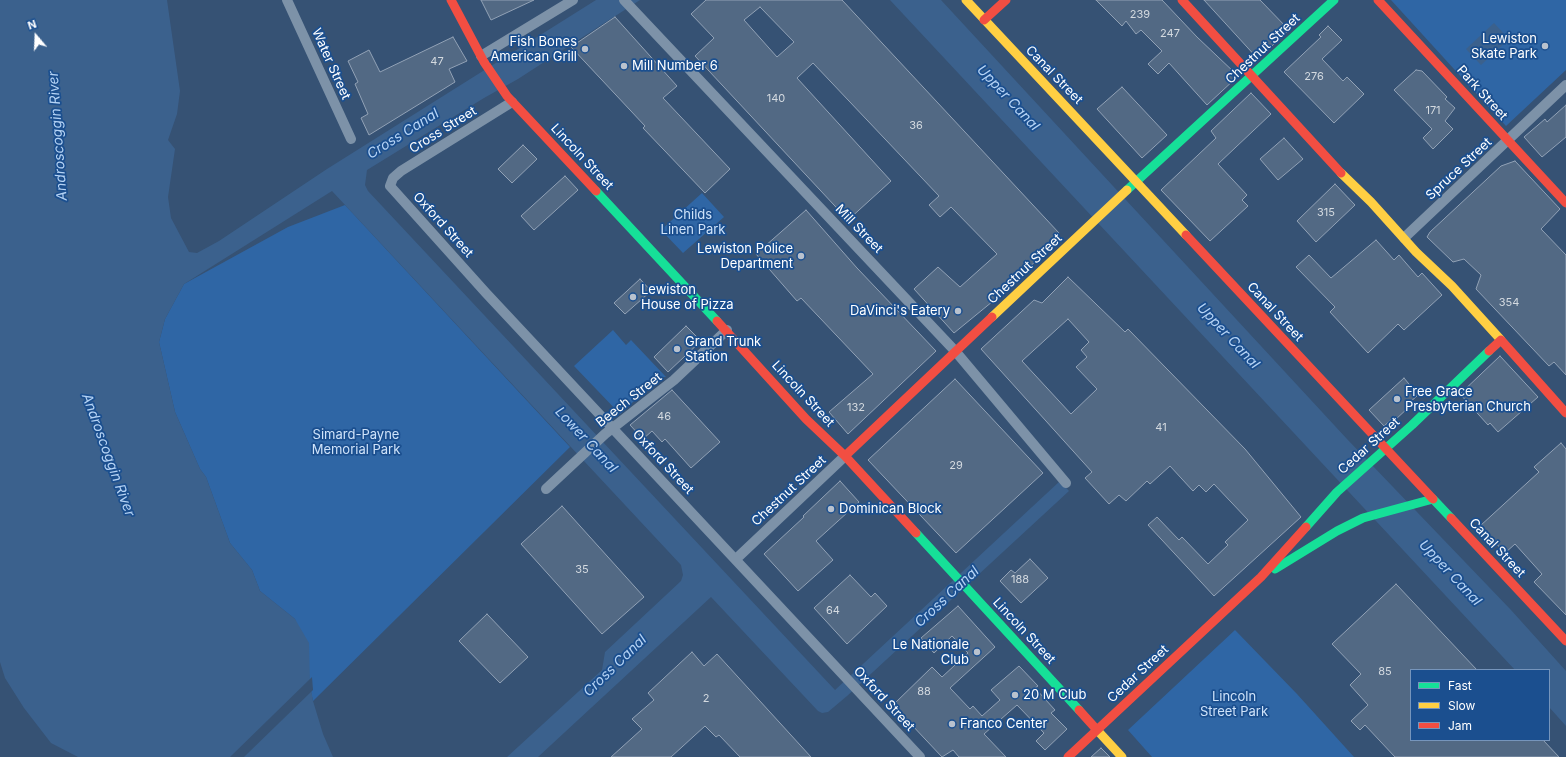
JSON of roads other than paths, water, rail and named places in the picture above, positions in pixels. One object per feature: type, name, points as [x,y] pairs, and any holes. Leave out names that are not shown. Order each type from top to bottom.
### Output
[{"type":"main road","name":"Lincoln Street","points":[[452,0],[482,59],[510,99],[727,330],[806,419],[845,456],[950,572],[1122,757]]},
{"type":"main road","name":"Canal Street","points":[[966,0],[1075,114],[1136,182],[1566,641]]},
{"type":"main road","points":[[984,20],[1006,0]]},
{"type":"main road","points":[[1182,0],[1331,164],[1371,202],[1404,238],[1452,286],[1566,413]]},
{"type":"main road","name":"Chestnut Street","points":[[845,456],[1092,225],[1125,192],[1252,77],[1334,0]]},
{"type":"main road","name":"Park Street","points":[[1378,0],[1566,203]]},
{"type":"main road","name":"Cedar Street","points":[[1068,757],[1261,577],[1337,492],[1384,448],[1412,425],[1501,340]]},
{"type":"main road","name":"Cedar Street","points":[[1261,577],[1337,531],[1363,518],[1433,499]]},
{"type":"street","name":"Water Street","points":[[287,0],[351,139]]},
{"type":"street","points":[[482,59],[573,0]]},
{"type":"street","name":"Mill Street","points":[[624,0],[956,352],[1066,483]]},
{"type":"street","name":"Spruce Street","points":[[1404,238],[1566,85]]},
{"type":"street","name":"Cross Street","points":[[390,183],[401,171],[510,99]]},
{"type":"street","name":"Oxford Street","points":[[390,183],[390,186],[486,294],[614,428],[920,757]]},
{"type":"street","name":"Beech Street","points":[[546,489],[605,434],[674,380],[727,330]]},
{"type":"street","name":"Chestnut Street","points":[[736,559],[845,456]]},
{"type":"water","points":[[0,0],[167,0],[180,91],[177,114],[168,140],[175,149],[168,197],[171,218],[189,252],[197,253],[219,241],[327,169],[596,0],[640,0],[518,79],[484,98],[367,170],[365,185],[368,191],[835,690],[1060,481],[1069,491],[828,712],[822,713],[818,711],[711,597],[538,757],[507,757],[602,670],[605,652],[681,581],[683,575],[681,565],[332,191],[184,284],[165,319],[159,342],[175,412],[200,469],[206,477],[230,543],[252,570],[260,591],[295,619],[309,643],[310,683],[313,701],[323,734],[333,757],[78,757],[51,743],[24,708],[5,678],[0,662]]},
{"type":"water","name":"Upper Canal","points":[[890,0],[941,0],[1347,439],[1511,610],[1566,671],[1566,726],[1550,708],[1550,669],[1514,669]]},
{"type":"water","points":[[1494,23],[1509,39],[1481,65],[1466,49]]},
{"type":"place","name":"Lewiston Skate Park","points":[[1545,46]]},
{"type":"place","name":"Fish Bones American Grill","points":[[585,49]]},
{"type":"place","name":"Mill Number 6","points":[[624,66]]},
{"type":"place","name":"Lewiston Police Department","points":[[801,256]]},
{"type":"place","name":"Lewiston House of Pizza","points":[[633,297]]},
{"type":"place","name":"DaVinci's Eatery","points":[[958,311]]},
{"type":"place","name":"Grand Trunk Station","points":[[677,349]]},
{"type":"place","name":"Free Grace Presbyterian Church","points":[[1397,399]]},
{"type":"place","name":"Dominican Block","points":[[831,509]]},
{"type":"place","name":"Le Nationale Club","points":[[977,652]]},
{"type":"place","name":"20 M Club","points":[[1015,695]]},
{"type":"place","name":"Franco Center","points":[[952,724]]},
{"type":"water label","name":"Cross Canal","points":[[403,134]]},
{"type":"water label","name":"Androscoggin River","points":[[58,136]]},
{"type":"water label","name":"Lower Canal","points":[[586,440]]},
{"type":"water label","name":"Androscoggin River","points":[[108,455]]},
{"type":"water label","name":"Cross Canal","points":[[947,597]]},
{"type":"water label","name":"Cross Canal","points":[[615,666]]},
{"type":"park label","name":"Childs Linen Park","points":[[693,222]]},
{"type":"park label","name":"Simard-Payne Memorial Park","points":[[356,442]]},
{"type":"park label","name":"Lincoln Street Park","points":[[1234,704]]}]
